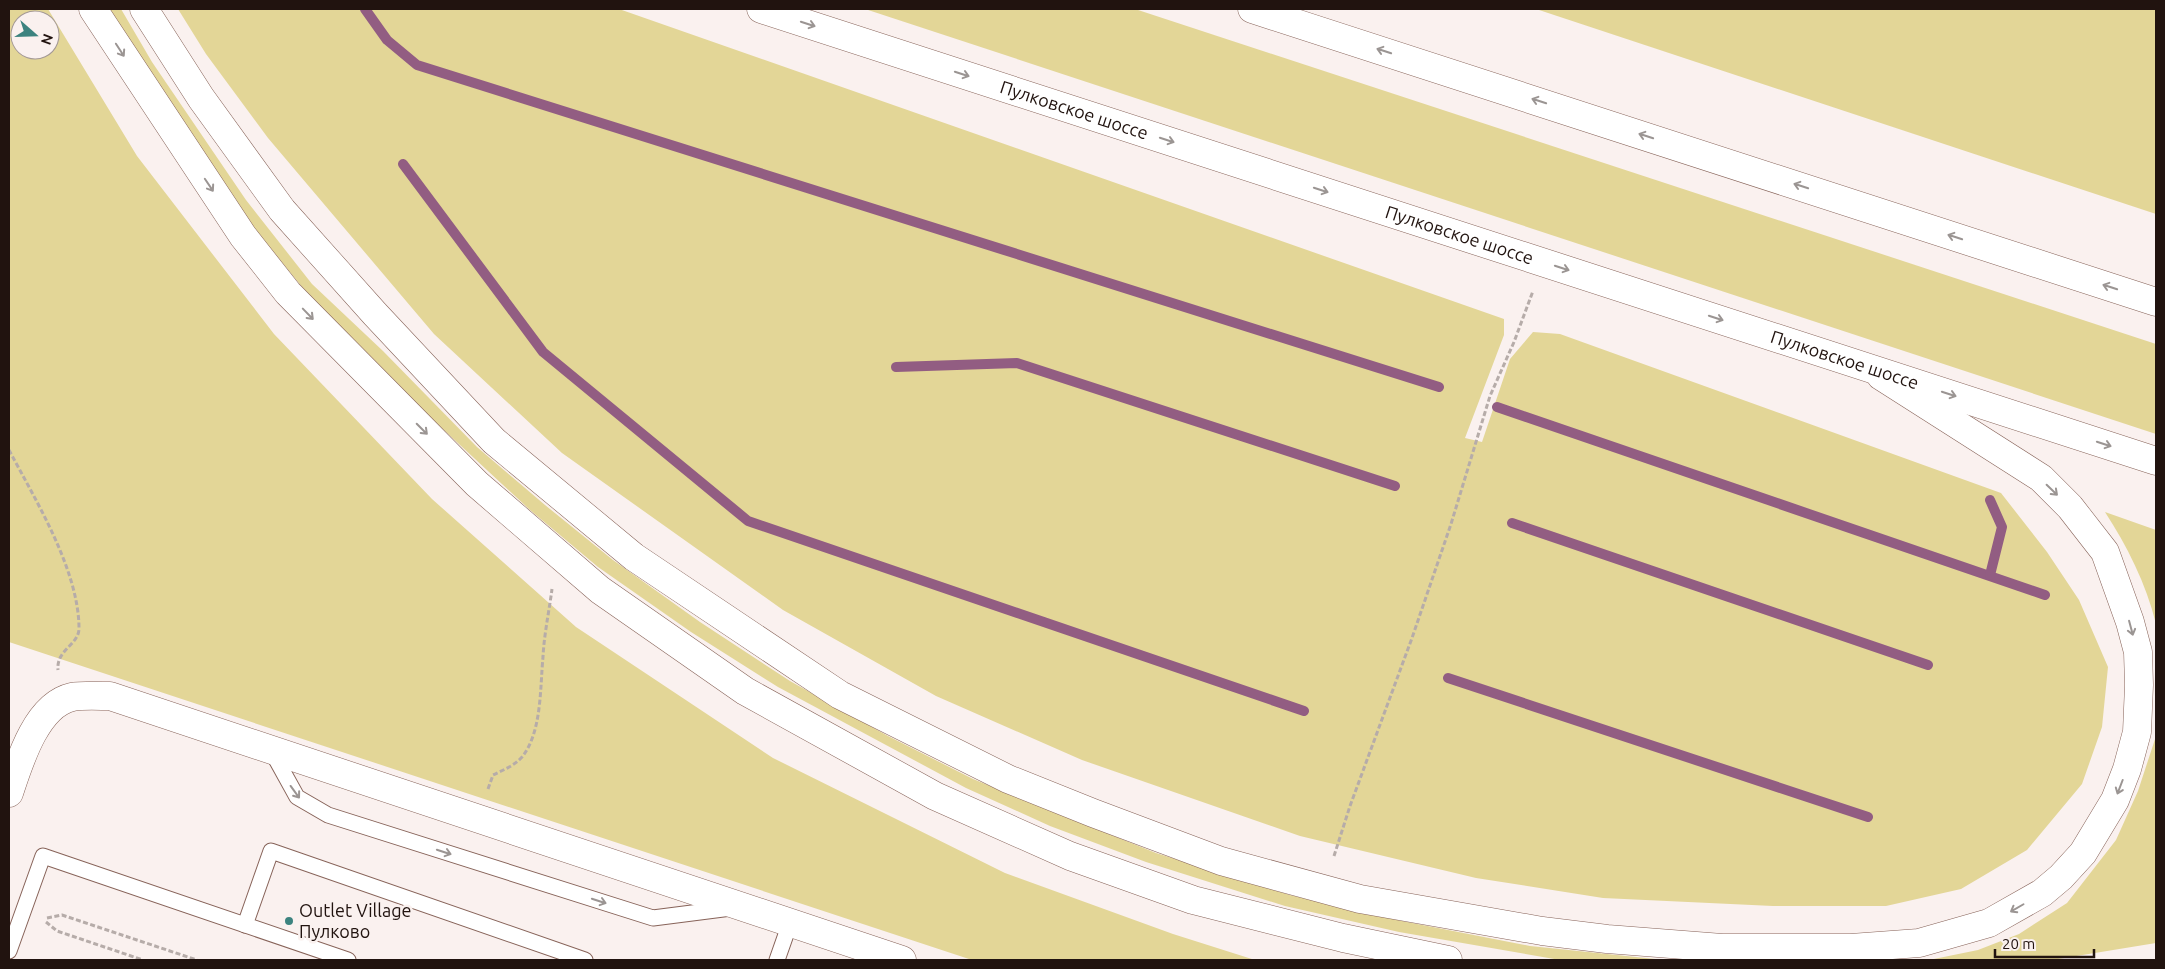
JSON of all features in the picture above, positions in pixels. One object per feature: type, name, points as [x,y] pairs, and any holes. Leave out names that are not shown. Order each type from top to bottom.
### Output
[{"type":"main road","points":[[93,9],[243,236],[288,293],[477,484],[608,596],[745,691],[935,796],[1070,856],[1193,900],[1343,938],[1448,960]]},
{"type":"main road","points":[[144,9],[207,106],[282,210],[307,238],[494,441],[634,557],[840,695],[1008,779],[1093,814],[1221,861],[1360,899],[1542,931],[1607,939],[1722,948],[1850,948],[1919,943],[1989,923],[2042,893],[2061,877],[2083,853],[2115,800],[2127,769],[2137,732],[2138,652],[2130,622],[2105,552],[2070,506],[2041,478],[1869,368]]},
{"type":"main road","name":"Пулковское шоссе","points":[[761,9],[2156,461]]},
{"type":"main road","points":[[1252,9],[2156,302]]},
{"type":"main road","points":[[9,793],[28,740],[46,715],[60,703],[72,697],[110,696],[902,960]]},
{"type":"lane","points":[[271,750],[297,797],[328,815],[652,918],[740,906]]},
{"type":"lane","points":[[245,925],[271,850],[585,960]]},
{"type":"lane","points":[[9,951],[43,856],[348,960]]},
{"type":"lane","points":[[777,960],[790,923]]},
{"type":"path","points":[[1334,856],[1350,806],[1412,638],[1451,524],[1490,396],[1514,342],[1526,307]]},
{"type":"path","points":[[9,450],[44,517],[68,571],[79,617],[80,631],[76,639],[60,655],[57,662]]},
{"type":"path","points":[[488,788],[493,776],[510,767],[522,757],[530,742],[542,693],[543,656],[552,589]]},
{"type":"path","points":[[143,960],[57,931],[41,918],[62,915],[197,960]]},
{"type":"shaded area","points":[[9,9],[49,10],[10,10],[10,60],[60,60],[60,29],[137,156],[274,334],[432,499],[576,627],[773,758],[1005,873],[1173,934],[1255,960],[972,960],[9,642]]},
{"type":"shaded area","points":[[109,9],[121,9],[152,62],[246,200],[312,284],[383,351],[477,447],[613,560],[700,622],[790,681],[888,736],[973,779],[1156,853],[1290,895],[1402,921],[1530,946],[1665,960],[1560,960],[1399,932],[1285,906],[1146,862],[1050,826],[966,788],[778,687],[691,632],[598,567],[530,510],[418,406],[306,292],[237,207]]},
{"type":"shaded area","points":[[178,9],[619,9],[1504,319],[1504,335],[1465,438],[1482,442],[1510,359],[1533,332],[1560,334],[2001,493],[2047,552],[2079,600],[2108,667],[2102,727],[2082,784],[2027,850],[1961,889],[1886,906],[1773,906],[1603,898],[1476,878],[1300,836],[1082,760],[936,696],[783,610],[562,453],[434,334],[268,138],[206,54]]},
{"type":"shaded area","points":[[865,9],[1135,9],[2156,344],[2156,434]]},
{"type":"shaded area","points":[[1536,9],[2156,9],[2156,214]]},
{"type":"shaded area","points":[[2105,512],[2156,530],[2156,624],[2147,594],[2135,565]]},
{"type":"shaded area","points":[[2156,736],[2156,943],[2052,960],[1929,960],[1978,950],[2019,934],[2067,903],[2116,840],[2138,791]]},
{"type":"waterway","points":[[365,9],[387,40],[417,65],[1439,387]]},
{"type":"waterway","points":[[403,164],[543,352],[748,521],[1304,711]]},
{"type":"waterway","points":[[896,367],[1017,363],[1395,486]]},
{"type":"waterway","points":[[1497,407],[2045,595]]},
{"type":"waterway","points":[[1990,500],[2002,527],[1990,575]]},
{"type":"waterway","points":[[1512,523],[1928,665]]},
{"type":"waterway","points":[[1448,678],[1868,817]]},
{"type":"place","name":"Outlet Village Пулково","points":[[289,921]]}]
